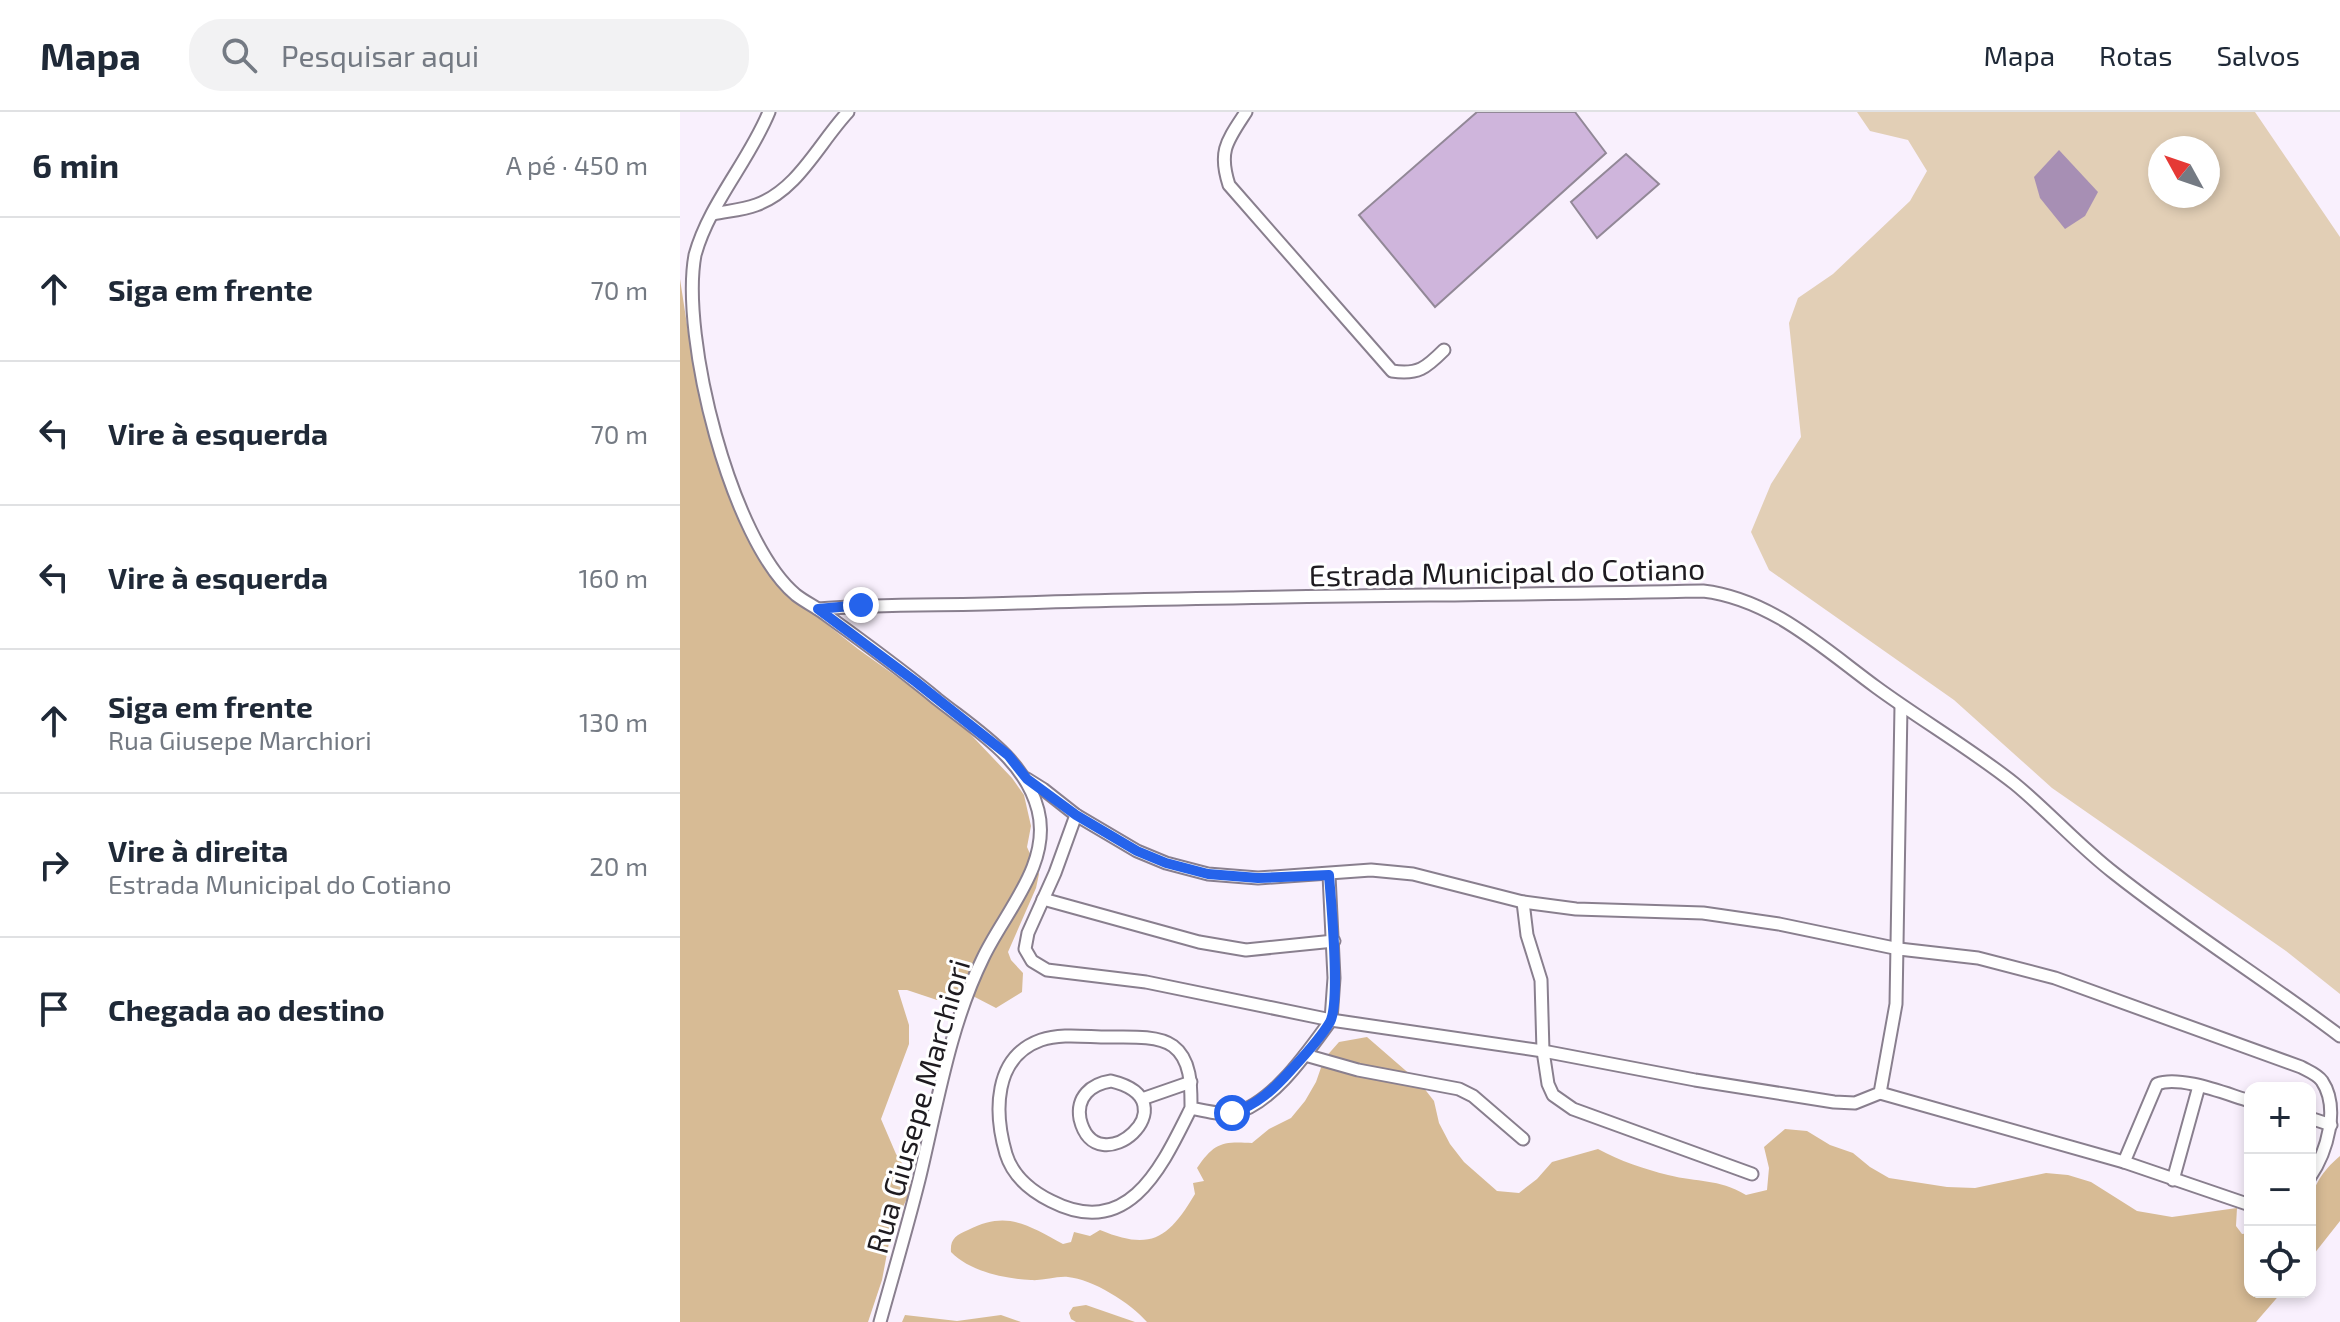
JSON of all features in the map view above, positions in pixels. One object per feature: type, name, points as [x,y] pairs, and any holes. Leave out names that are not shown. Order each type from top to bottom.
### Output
[{"type":"street","name":"Rua Giusepe Marchiori","points":[[769,112],[695,253],[689,291],[694,341],[716,448],[746,523],[769,565],[795,594],[916,682],[1008,755],[1027,779],[1039,813],[1040,843],[1030,872],[982,959],[959,1022],[880,1322]]},
{"type":"street","points":[[713,214],[756,205],[774,196],[792,182],[848,112]]},
{"type":"street","points":[[1246,112],[1227,142],[1222,165],[1229,185],[1392,371],[1411,373],[1430,364],[1444,350]]},
{"type":"street","name":"Estrada Municipal do Cotiano","points":[[818,609],[861,605],[959,606],[1156,598],[1703,591],[1727,594],[1758,606],[1794,627],[1901,706],[1954,739],[2015,785],[2113,872],[2340,1036]]},
{"type":"street","points":[[1880,1093],[1896,1004],[1899,949],[1901,706]]},
{"type":"street","points":[[1027,779],[1076,815],[1137,851],[1166,863],[1208,874],[1258,878],[1371,870],[1413,874],[1523,902],[1576,909],[1703,913],[1779,924],[1899,949],[1978,958],[2015,966],[2301,1067],[2320,1078],[2328,1090],[2332,1107],[2327,1146],[2316,1166]]},
{"type":"street","points":[[1076,815],[1055,873],[1028,933],[1025,949],[1032,961],[1047,970],[1146,982],[1331,1020],[1543,1051],[1834,1102],[1855,1103],[1880,1093],[2124,1162],[2244,1203]]},
{"type":"street","points":[[1191,1108],[1232,1113],[1250,1108],[1282,1081],[1331,1020],[1334,941],[1329,875]]},
{"type":"street","points":[[1043,899],[1199,942],[1246,950],[1334,941]]},
{"type":"street","points":[[1523,902],[1527,935],[1541,980],[1543,1051],[1548,1084],[1553,1095],[1560,1103],[1752,1174]]},
{"type":"street","points":[[1043,1039],[1157,1040],[1173,1046],[1183,1057],[1191,1082],[1191,1108],[1154,1173],[1139,1193],[1123,1206],[1103,1211],[1062,1207],[1037,1194],[1021,1181],[1008,1161],[1001,1136],[999,1109],[1002,1078],[1012,1060],[1023,1049],[1043,1039]]},
{"type":"street","points":[[1305,1055],[1358,1070],[1459,1089],[1473,1096],[1523,1139]]},
{"type":"street","points":[[2124,1162],[2157,1084],[2166,1080],[2244,1099]]},
{"type":"street","points":[[1111,1081],[1123,1084],[1134,1089],[1142,1099],[1143,1113],[1138,1127],[1129,1138],[1117,1145],[1102,1144],[1090,1137],[1082,1125],[1079,1112],[1081,1100],[1097,1083],[1111,1081]]},
{"type":"street","points":[[1142,1099],[1191,1082]]},
{"type":"street","points":[[2173,1180],[2199,1086]]},
{"type":"street","points":[[2316,1120],[2331,1125]]},
{"type":"shaded area","points":[[1857,112],[2255,112],[2340,237],[2340,994],[2286,951],[2052,788],[1954,700],[1769,570],[1751,532],[1771,484],[1801,437],[1789,323],[1798,298],[1833,274],[1910,201],[1927,171],[1908,140],[1870,131]]},
{"type":"shaded area","points":[[2059,150],[2098,192],[2085,216],[2065,229],[2040,198],[2034,177]]},
{"type":"shaded area","points":[[680,279],[693,364],[714,452],[735,503],[769,563],[805,607],[956,719],[1024,795],[1031,826],[1027,847],[1039,874],[1008,952],[1023,973],[1022,992],[996,1008],[969,994],[937,1000],[898,990],[909,1025],[909,1044],[881,1119],[896,1154],[909,1174],[911,1190],[891,1232],[882,1280],[868,1322],[680,1322]]},
{"type":"shaded area","points":[[1367,1037],[1420,1083],[1434,1101],[1439,1123],[1450,1144],[1464,1162],[1497,1191],[1519,1193],[1552,1162],[1598,1149],[1650,1170],[1717,1183],[1746,1195],[1767,1190],[1769,1168],[1764,1147],[1785,1129],[1807,1131],[1830,1145],[1853,1153],[1889,1178],[1975,1188],[2046,1173],[2091,1182],[2137,1211],[2172,1217],[2237,1208],[2236,1226],[2244,1234],[2244,1298],[2277,1298],[2256,1322],[1147,1322],[1121,1300],[1088,1282],[1068,1277],[1036,1280],[999,1276],[967,1264],[951,1252],[957,1236],[994,1221],[1017,1222],[1063,1244],[1071,1242],[1074,1232],[1090,1236],[1100,1230],[1133,1240],[1156,1237],[1167,1231],[1185,1209],[1195,1194],[1193,1183],[1204,1181],[1197,1168],[1209,1153],[1226,1143],[1252,1143],[1269,1129],[1291,1118],[1316,1082],[1324,1059],[1339,1042]]},
{"type":"shaded area","points":[[2340,1156],[2340,1221],[2316,1251],[2316,1186]]},
{"type":"shaded area","points":[[1086,1305],[1135,1322],[1076,1322],[1071,1319],[1069,1313],[1073,1307]]},
{"type":"shaded area","points":[[905,1315],[957,1321],[1001,1315],[1021,1322],[902,1322]]},
{"type":"building","points":[[1477,112],[1575,112],[1606,153],[1435,307],[1359,215]]},
{"type":"building","points":[[1626,154],[1659,184],[1597,238],[1571,202]]},
{"type":"route","points":[[861,605],[818,609],[1008,755],[1027,779],[1108,835],[1166,863],[1208,874],[1258,878],[1329,875],[1334,941],[1331,1020],[1282,1081],[1250,1108],[1232,1113]]}]
